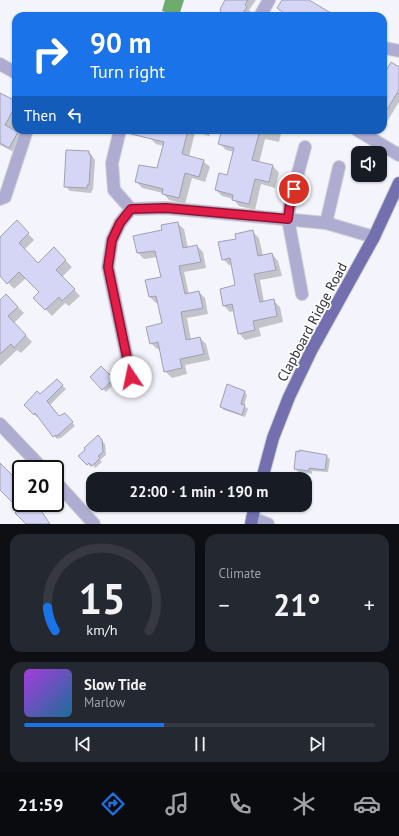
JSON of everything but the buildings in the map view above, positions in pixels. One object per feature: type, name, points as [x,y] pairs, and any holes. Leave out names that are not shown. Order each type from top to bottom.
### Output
[{"type":"main road","name":"Clapboard Ridge Road","points":[[264,472],[273,438],[292,390],[312,349],[374,237],[399,182]]},
{"type":"street","points":[[262,12],[269,0]]},
{"type":"street","points":[[387,48],[399,51]]},
{"type":"street","points":[[0,64],[12,71]]},
{"type":"street","points":[[0,199],[5,197],[25,134]]},
{"type":"street","points":[[119,134],[112,163],[114,190],[131,209],[166,208],[326,223],[374,237]]},
{"type":"street","points":[[364,134],[399,155]]},
{"type":"street","points":[[302,294],[288,219],[290,203],[305,147]]},
{"type":"street","points":[[326,223],[339,167]]},
{"type":"street","points":[[131,209],[120,223],[112,240],[108,267],[131,377]]},
{"type":"street","points":[[0,424],[34,460]]},
{"type":"street","points":[[64,491],[94,524]]},
{"type":"street","points":[[251,521],[268,524]]},
{"type":"shaded area","points":[[165,0],[184,0],[180,12],[162,11]]},
{"type":"route","points":[[131,377],[108,267],[112,240],[120,223],[131,209],[166,208],[288,219],[294,189]]}]
